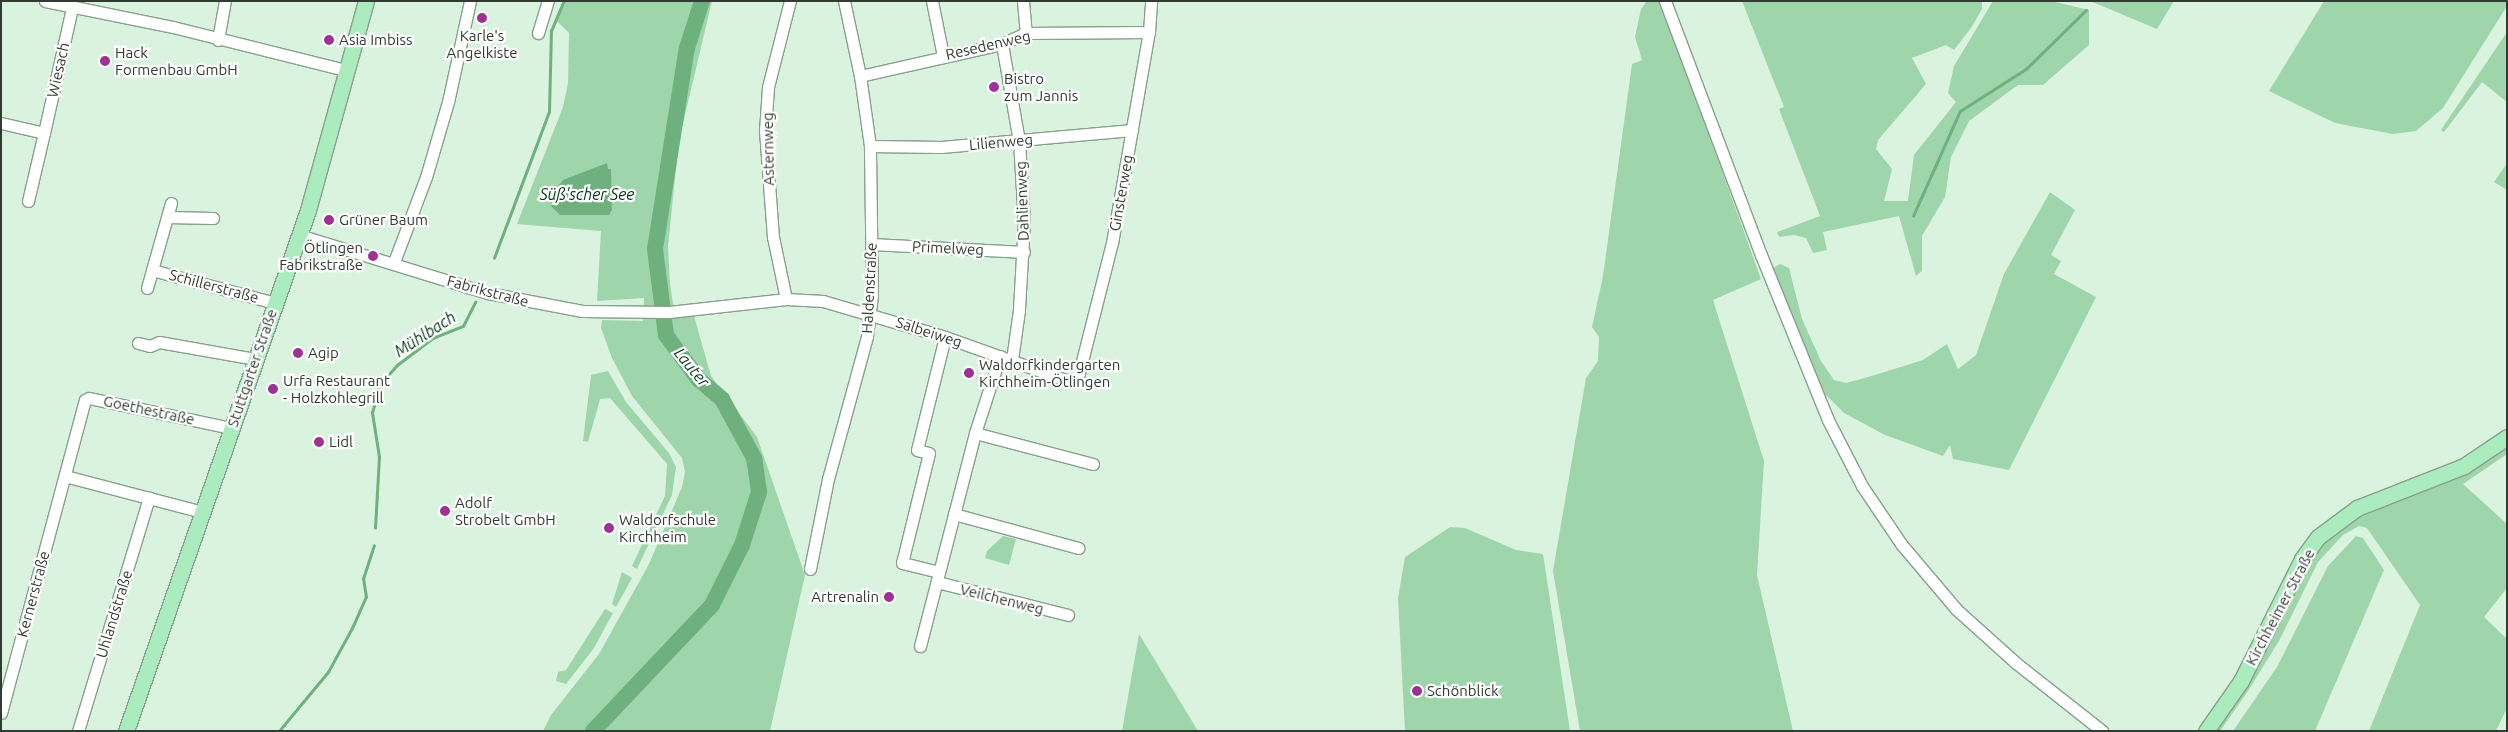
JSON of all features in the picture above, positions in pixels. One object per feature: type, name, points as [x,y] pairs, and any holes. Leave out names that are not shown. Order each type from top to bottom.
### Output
[{"type":"main road","name":"Stuttgarter Straße","points":[[126,731],[299,235],[366,1]]},
{"type":"main road","name":"Kirchheimer Straße","points":[[2206,731],[2241,682],[2302,559],[2318,537],[2357,508],[2464,466],[2507,437]]},
{"type":"street","points":[[45,1],[346,70]]},
{"type":"street","points":[[218,40],[225,1]]},
{"type":"street","points":[[394,262],[426,177],[448,102],[470,1]]},
{"type":"street","points":[[538,33],[548,1]]},
{"type":"street","name":"Asternweg","points":[[786,299],[773,237],[766,131],[770,77],[790,1]]},
{"type":"street","name":"Haldenstraße","points":[[810,570],[828,479],[867,336],[870,313],[872,244],[870,146],[860,76],[844,1]]},
{"type":"street","points":[[932,1],[943,56]]},
{"type":"street","points":[[1023,1],[1026,33]]},
{"type":"street","name":"Ginsterweg","points":[[1074,379],[1080,373],[1097,311],[1132,130],[1149,32],[1151,1]]},
{"type":"street","points":[[1665,1],[1764,264],[1828,420],[1862,486],[1902,545],[1956,609],[2016,663],[2102,731]]},
{"type":"street","name":"Wiesach","points":[[28,201],[72,8]]},
{"type":"street","name":"Resedenweg","points":[[860,76],[1002,44],[1026,33],[1149,32]]},
{"type":"street","name":"Dahlienweg","points":[[1002,44],[1019,141],[1024,252],[1012,360]]},
{"type":"street","points":[[1,123],[44,133]]},
{"type":"street","name":"Lilienweg","points":[[870,146],[941,147],[1132,130]]},
{"type":"street","name":"Schillerstraße","points":[[147,288],[171,203]]},
{"type":"street","points":[[166,217],[213,218]]},
{"type":"street","name":"Fabrikstraße","points":[[299,235],[394,262],[488,293],[543,306],[591,312],[642,313],[683,311],[786,299]]},
{"type":"street","name":"Primelweg","points":[[872,244],[1024,252]]},
{"type":"street","name":"Schillerstraße","points":[[152,270],[275,304]]},
{"type":"street","points":[[786,299],[823,301],[870,313]]},
{"type":"street","name":"Salbeiweg","points":[[870,313],[945,337],[1066,380],[1074,379]]},
{"type":"street","name":"Veilchenweg","points":[[945,337],[917,450],[929,453],[902,563],[938,577],[1068,615]]},
{"type":"street","points":[[138,343],[150,346],[159,342],[255,360]]},
{"type":"street","points":[[920,646],[975,432],[1000,356]]},
{"type":"street","name":"Goethestraße","points":[[65,476],[85,400],[89,398],[231,428]]},
{"type":"street","points":[[975,432],[1093,464]]},
{"type":"street","points":[[65,476],[202,512]]},
{"type":"street","name":"Kernerstraße","points":[[1,713],[65,476]]},
{"type":"street","name":"Uhlandstraße","points":[[78,731],[149,498]]},
{"type":"street","points":[[954,514],[1078,548]]},
{"type":"shaded area","points":[[564,1],[712,1],[679,140],[668,246],[670,284],[675,317],[694,316],[711,376],[757,437],[805,575],[770,731],[543,731],[551,715],[599,654],[649,564],[682,487],[685,472],[682,458],[632,396],[612,358],[601,328],[602,320],[643,321],[644,298],[597,301],[601,231],[517,224],[563,107],[568,83],[569,33],[555,19]]},
{"type":"shaded area","points":[[1647,1],[1660,1],[1662,4],[1761,279],[1713,300],[1764,461],[1757,575],[1793,731],[1580,731],[1553,571],[1586,378],[1598,361],[1599,337],[1592,327],[1603,276],[1632,64],[1642,60],[1635,37],[1641,9]]},
{"type":"shaded area","points":[[1742,1],[1982,1],[1982,9],[1971,28],[1954,50],[1946,45],[1912,58],[1926,84],[1878,140],[1876,149],[1892,169],[1884,201],[1908,201],[1914,155],[1956,102],[1948,93],[1954,66],[1993,1],[2051,1],[2089,10],[2089,45],[2043,85],[2018,85],[1969,121],[1951,157],[1945,197],[1922,236],[1922,271],[1916,276],[1899,216],[1823,232],[1827,250],[1813,253],[1806,238],[1794,235],[1779,237],[1777,232],[1820,216],[1779,109],[1784,107]]},
{"type":"shaded area","points":[[2090,1],[2174,1],[2157,29]]},
{"type":"shaded area","points":[[2324,1],[2507,1],[2507,6],[2443,108],[2416,131],[2393,134],[2335,123],[2269,91]]},
{"type":"shaded area","points":[[2507,32],[2507,102],[2482,82],[2444,132],[2441,130]]},
{"type":"shaded area","points":[[2507,163],[2507,190],[2494,182]]},
{"type":"shaded area","points":[[2050,192],[2075,210],[2051,255],[2061,261],[2054,274],[2096,297],[2009,470],[1953,459],[1950,445],[1943,456],[1885,435],[1844,413],[1820,389],[1775,280],[1773,268],[1780,264],[1789,268],[1802,319],[1821,361],[1834,380],[1846,383],[1923,360],[1947,344],[1958,369],[1976,355],[2004,274]]},
{"type":"shaded area","points":[[608,371],[626,402],[669,453],[676,467],[672,495],[637,569],[632,566],[665,496],[667,464],[610,398],[600,399],[588,442],[583,441],[591,375]]},
{"type":"shaded area","points":[[2507,444],[2507,454],[2463,484],[2507,524],[2507,588],[2484,617],[2507,639],[2507,708],[2496,731],[2369,731],[2420,605],[2367,528],[2359,526],[2343,535],[2318,562],[2279,641],[2248,691],[2220,731],[2211,731],[2311,556],[2343,525],[2360,514],[2448,481]]},
{"type":"shaded area","points":[[1450,527],[1465,528],[1516,550],[1543,554],[1570,731],[1405,731],[1398,598],[1405,557]]},
{"type":"shaded area","points":[[1003,536],[1016,539],[1009,565],[985,558],[987,551]]},
{"type":"shaded area","points":[[2356,536],[2363,538],[2384,570],[2315,731],[2233,731],[2277,667],[2328,566]]},
{"type":"shaded area","points":[[622,572],[632,578],[616,607],[612,604]]},
{"type":"shaded area","points":[[605,609],[613,613],[594,648],[566,684],[556,681],[558,672],[566,670]]},
{"type":"shaded area","points":[[1139,634],[1198,731],[1122,731]]},
{"type":"water","name":"Süß'scher See","points":[[607,163],[608,169],[611,169],[612,210],[609,215],[560,215],[551,206],[550,196],[563,180]]},
{"type":"waterway","name":"Mühlbach","points":[[494,258],[549,112],[551,31],[564,1]]},
{"type":"waterway","name":"Lauter","points":[[593,731],[712,605],[742,545],[759,492],[754,458],[722,399],[699,380],[666,335],[655,249],[687,48],[702,1]]},
{"type":"waterway","points":[[1913,216],[1960,111],[2026,69],[2086,10]]},
{"type":"waterway","name":"Mühlbach","points":[[375,528],[379,457],[372,413],[380,384],[397,365],[433,338],[463,326],[475,302]]},
{"type":"waterway","name":"Mühlbach","points":[[279,731],[328,672],[352,628],[366,597],[363,579],[374,546]]},
{"type":"place","name":"Karle's Angelkiste","points":[[482,18]]},
{"type":"place","name":"Asia Imbiss","points":[[329,40]]},
{"type":"place","name":"Hack Formenbau GmbH","points":[[105,61]]},
{"type":"place","name":"Bistro zum Jannis","points":[[994,87]]},
{"type":"place","name":"Grüner Baum","points":[[329,220]]},
{"type":"place","name":"Ötlingen Fabrikstraße","points":[[373,256]]},
{"type":"place","name":"Agip","points":[[298,353]]},
{"type":"place","name":"Waldorfkindergarten Kirchheim-Ötlingen","points":[[969,373]]},
{"type":"place","name":"Urfa Restaurant - Holzkohlegrill","points":[[273,389]]},
{"type":"place","name":"Lidl","points":[[319,442]]},
{"type":"place","name":"Adolf Strobelt GmbH","points":[[445,511]]},
{"type":"place","name":"Waldorfschule Kirchheim","points":[[609,528]]},
{"type":"place","name":"Artrenalin","points":[[889,597]]},
{"type":"place","name":"Schönblick","points":[[1417,691]]}]
